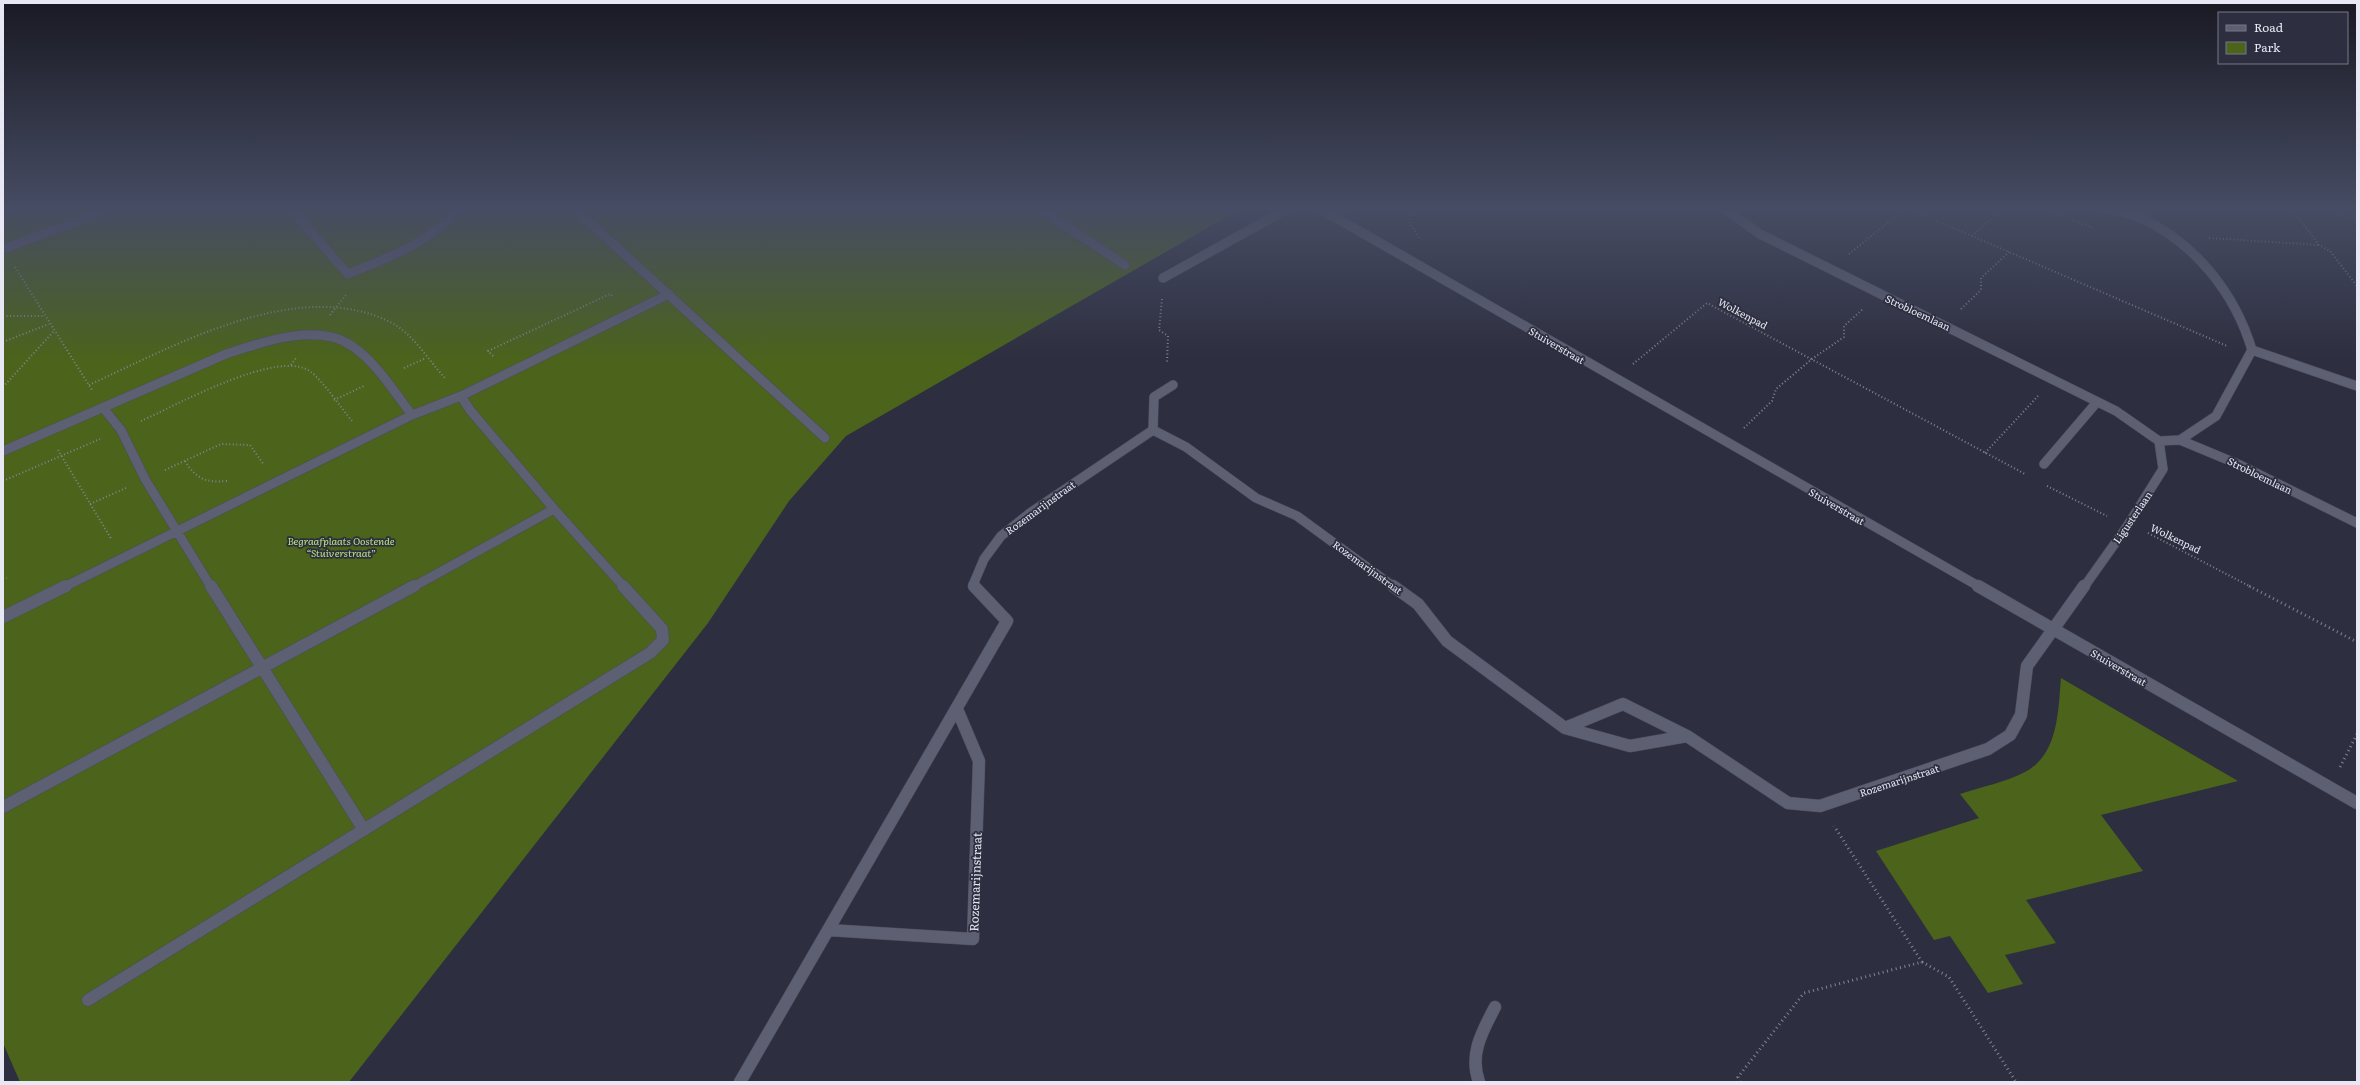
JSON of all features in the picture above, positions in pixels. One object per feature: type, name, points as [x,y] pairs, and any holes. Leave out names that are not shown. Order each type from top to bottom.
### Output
[{"type":"street","points":[[334,259],[348,274],[383,259]]},
{"type":"street","points":[[629,259],[825,438]]},
{"type":"street","points":[[1115,259],[1125,265]]},
{"type":"street","points":[[1163,278],[1198,259]]},
{"type":"street","name":"Stuiverstraat","points":[[1406,259],[2357,803]]},
{"type":"street","name":"Strobloemlaan","points":[[1809,259],[2116,411],[2159,441],[2180,440],[2240,465],[2357,523]]},
{"type":"street","points":[[2180,440],[2216,416],[2251,353],[2248,332],[2240,315],[2211,273],[2196,259]]},
{"type":"street","points":[[3,618],[412,415],[461,396],[668,294]]},
{"type":"street","points":[[3,451],[104,409],[238,348],[293,335],[313,336],[345,341],[358,350],[412,415]]},
{"type":"street","points":[[2251,353],[2357,386]]},
{"type":"street","points":[[1153,430],[1154,397],[1169,388]]},
{"type":"street","points":[[88,1000],[650,653],[663,640],[662,629],[554,509],[470,410],[461,396]]},
{"type":"street","points":[[2044,464],[2097,402]]},
{"type":"street","points":[[104,409],[121,430],[145,479],[177,532],[364,830]]},
{"type":"street","name":"Rozemarijnstraat","points":[[740,1082],[1007,621],[973,585],[984,559],[1001,536],[1030,513],[1153,430],[1186,448],[1256,498],[1297,516],[1418,604],[1448,641],[1565,728],[1630,746],[1687,736]]},
{"type":"street","name":"Ligusterlaan","points":[[2053,630],[2128,525],[2163,469],[2159,441]]},
{"type":"street","points":[[3,807],[262,666],[276,662],[554,509]]},
{"type":"street","name":"Rozemarijnstraat","points":[[1565,728],[1623,704],[1687,736],[1788,803],[1820,806],[1928,771],[1988,749],[2010,735],[2021,715],[2027,666],[2053,630]]},
{"type":"street","name":"Rozemarijnstraat","points":[[828,930],[972,939],[979,761],[957,709]]},
{"type":"street","points":[[1479,1082],[1475,1074],[1476,1045],[1496,1007]]},
{"type":"path","points":[[9,259],[49,324],[104,409]]},
{"type":"path","points":[[1830,269],[1843,259]]},
{"type":"path","points":[[1945,325],[1981,290],[1981,278],[2002,259]]},
{"type":"path","points":[[2025,259],[2251,353]]},
{"type":"path","points":[[2336,259],[2357,286]]},
{"type":"path","points":[[1163,278],[1159,330],[1168,336],[1169,388]]},
{"type":"path","points":[[1728,443],[1772,401],[1776,389],[1812,359],[1844,337],[1844,326],[1880,294]]},
{"type":"path","name":"Wolkenpad","points":[[1615,378],[1707,303],[2032,478]]},
{"type":"path","points":[[3,316],[44,316]]},
{"type":"path","points":[[3,342],[49,324]]},
{"type":"path","points":[[3,387],[54,331]]},
{"type":"path","points":[[3,481],[252,371],[275,366],[291,365],[311,371],[366,438]]},
{"type":"path","points":[[1985,453],[2053,380]]},
{"type":"path","points":[[49,432],[123,559]]},
{"type":"path","points":[[90,504],[221,444],[250,445],[265,466],[257,469]]},
{"type":"path","points":[[184,461],[199,480],[209,482],[230,480]]},
{"type":"path","name":"Wolkenpad","points":[[2045,484],[2128,525],[2153,534],[2357,642]]},
{"type":"path","points":[[3,579],[7,578]]},
{"type":"path","points":[[2329,787],[2357,734]]},
{"type":"path","points":[[1820,806],[1922,962],[1949,977],[2016,1082]]},
{"type":"path","points":[[1740,1082],[1738,1078],[1804,993],[1922,962]]},
{"type":"green space","name":"Begraafplaats Oostende “Stuiverstraat”","points":[[3,259],[1154,259],[846,436],[789,501],[708,623],[349,1082],[20,1082],[3,1043]]},
{"type":"green space","points":[[2061,678],[2238,781],[2101,815],[2143,871],[2026,900],[2056,943],[2005,955],[2023,984],[1988,993],[1950,936],[1934,940],[1876,851],[1979,818],[1960,794],[2010,779],[2025,772],[2036,764],[2045,754],[2051,743],[2055,730]]}]
